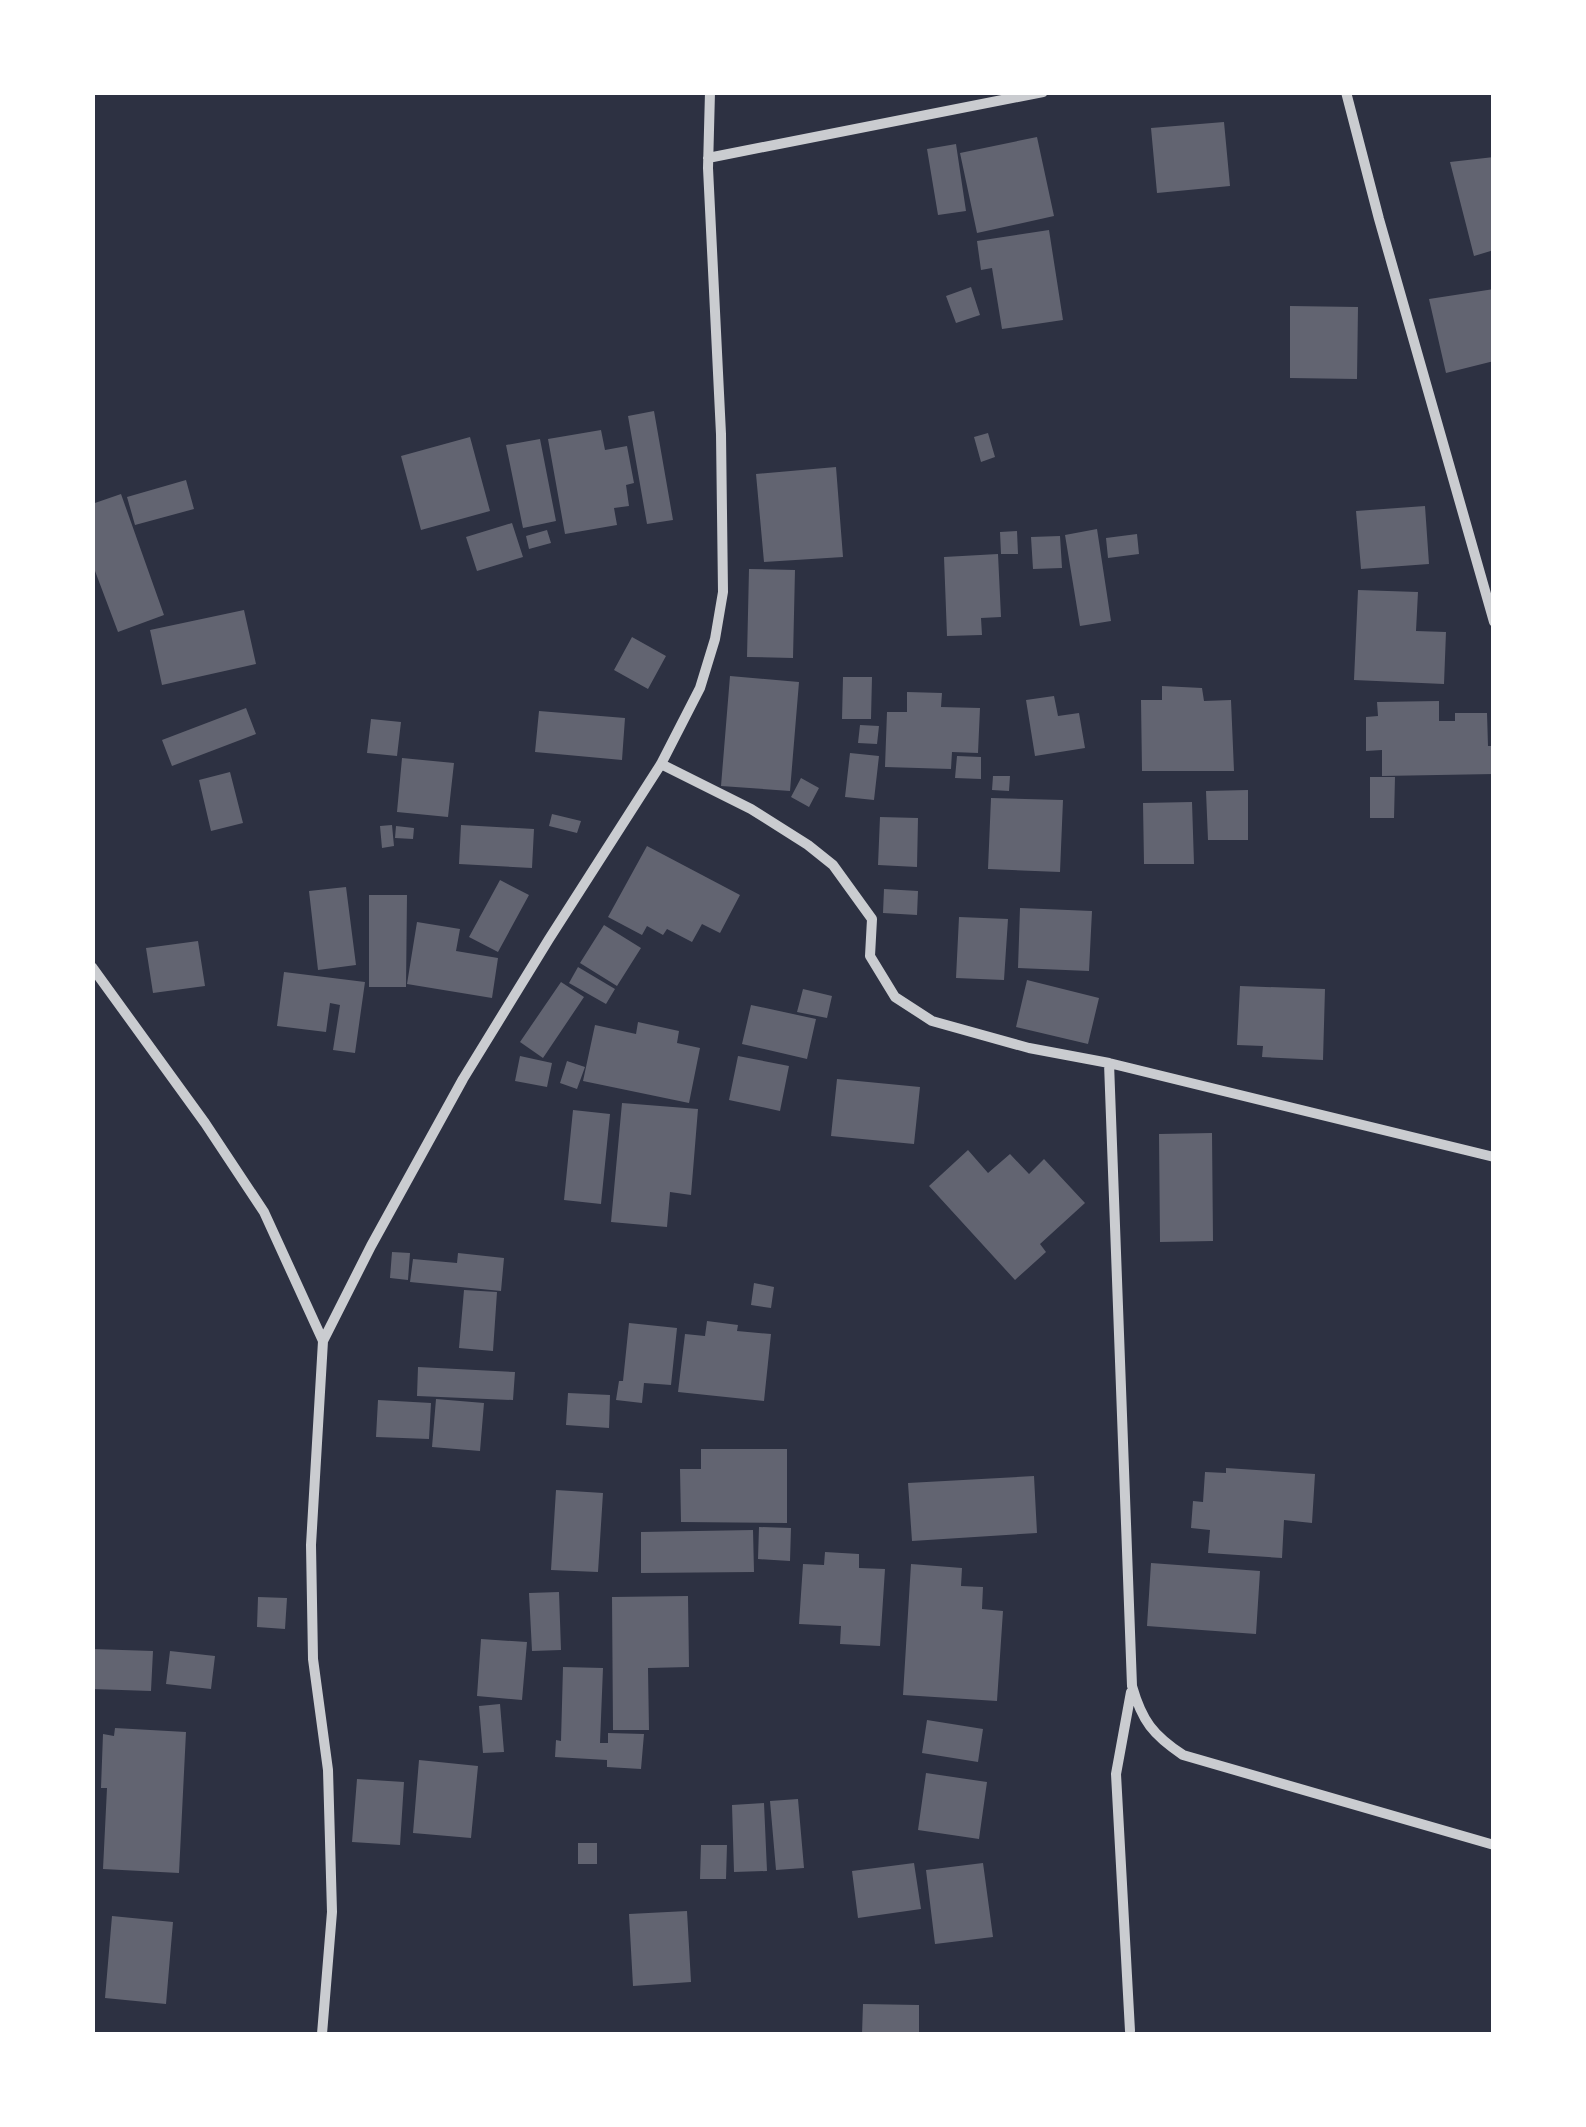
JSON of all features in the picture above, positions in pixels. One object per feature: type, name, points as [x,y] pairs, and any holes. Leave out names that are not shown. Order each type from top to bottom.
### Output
[{"type":"street","points":[[322,2034],[332,1912],[328,1770],[314,1659],[312,1545],[322,1341],[463,1079],[661,764],[700,688],[715,639],[723,592],[722,434],[708,158],[710,92]]},
{"type":"street","points":[[708,158],[1043,92]]},
{"type":"street","points":[[1346,92],[1494,622]]},
{"type":"street","points":[[661,764],[766,818],[834,865],[872,920],[870,956],[895,997],[932,1021],[1030,1048],[1109,1063],[1494,1157]]},
{"type":"street","points":[[92,967],[264,1212],[322,1341]]},
{"type":"street","points":[[1109,1063],[1132,1686],[1116,1774],[1130,2031]]},
{"type":"street","points":[[1132,1686],[1148,1726],[1183,1755],[1494,1845]]},
{"type":"building","points":[[1224,122],[1230,186],[1157,193],[1151,128]]},
{"type":"building","points":[[1037,137],[1054,216],[977,233],[960,153]]},
{"type":"building","points":[[956,144],[966,211],[938,215],[927,149]]},
{"type":"building","points":[[1494,157],[1494,250],[1474,256],[1450,162]]},
{"type":"building","points":[[1049,230],[1063,320],[1002,329],[992,268],[981,270],[977,241]]},
{"type":"building","points":[[971,287],[980,315],[956,323],[946,296]]},
{"type":"building","points":[[1494,289],[1494,361],[1446,373],[1429,299]]},
{"type":"building","points":[[1290,306],[1358,307],[1357,379],[1290,378]]},
{"type":"building","points":[[654,411],[673,520],[647,524],[628,416]]},
{"type":"building","points":[[601,430],[605,450],[627,446],[634,483],[626,485],[629,506],[614,508],[617,525],[565,534],[548,439]]},
{"type":"building","points":[[988,433],[995,457],[981,462],[974,437]]},
{"type":"building","points":[[470,437],[490,511],[421,530],[401,456]]},
{"type":"building","points":[[540,439],[556,521],[523,528],[506,445]]},
{"type":"building","points":[[836,467],[843,557],[764,562],[756,474]]},
{"type":"building","points":[[186,480],[194,509],[135,525],[127,497]]},
{"type":"building","points":[[121,494],[164,615],[118,632],[92,563],[92,504]]},
{"type":"building","points":[[1425,506],[1429,564],[1361,569],[1356,511]]},
{"type":"building","points":[[512,523],[523,557],[477,571],[466,537]]},
{"type":"building","points":[[1097,529],[1111,621],[1080,626],[1065,535]]},
{"type":"building","points":[[547,530],[551,543],[529,549],[526,536]]},
{"type":"building","points":[[1017,531],[1018,554],[1001,554],[1000,532]]},
{"type":"building","points":[[1137,534],[1139,554],[1108,558],[1106,538]]},
{"type":"building","points":[[1060,536],[1062,568],[1033,569],[1031,537]]},
{"type":"building","points":[[998,554],[1001,617],[981,618],[982,635],[947,636],[944,557]]},
{"type":"building","points":[[749,569],[795,570],[793,658],[747,657]]},
{"type":"building","points":[[1358,590],[1418,592],[1416,631],[1446,632],[1444,684],[1354,680]]},
{"type":"building","points":[[244,610],[256,664],[162,685],[150,630]]},
{"type":"building","points":[[632,637],[666,656],[648,689],[614,670]]},
{"type":"building","points":[[730,676],[799,682],[790,791],[721,786]]},
{"type":"building","points":[[843,677],[872,677],[871,719],[842,719]]},
{"type":"building","points":[[1162,686],[1202,688],[1204,701],[1231,700],[1234,771],[1142,771],[1141,700],[1162,700]]},
{"type":"building","points":[[907,692],[942,693],[941,707],[980,708],[978,753],[952,752],[951,769],[885,767],[887,712],[907,712]]},
{"type":"building","points":[[1054,696],[1058,716],[1079,713],[1085,748],[1035,756],[1026,700]]},
{"type":"building","points":[[1439,701],[1439,721],[1455,721],[1455,713],[1487,713],[1488,746],[1494,746],[1494,774],[1382,776],[1382,750],[1366,751],[1366,717],[1378,716],[1377,702]]},
{"type":"building","points":[[246,708],[256,734],[172,766],[162,740]]},
{"type":"building","points":[[539,711],[625,718],[622,760],[535,752]]},
{"type":"building","points":[[371,719],[401,722],[397,756],[367,753]]},
{"type":"building","points":[[860,725],[879,726],[877,744],[858,743]]},
{"type":"building","points":[[850,753],[879,756],[874,800],[845,797]]},
{"type":"building","points":[[957,756],[981,757],[981,779],[955,778]]},
{"type":"building","points":[[402,758],[454,763],[448,817],[397,812]]},
{"type":"building","points":[[230,772],[243,823],[211,831],[199,780]]},
{"type":"building","points":[[993,776],[1010,776],[1009,791],[992,790]]},
{"type":"building","points":[[1370,777],[1395,777],[1394,818],[1370,818]]},
{"type":"building","points":[[801,778],[819,788],[809,807],[791,797]]},
{"type":"building","points":[[1248,790],[1248,840],[1208,840],[1206,791]]},
{"type":"building","points":[[991,798],[1063,800],[1060,872],[988,869]]},
{"type":"building","points":[[1192,802],[1194,864],[1144,864],[1143,803]]},
{"type":"building","points":[[552,814],[581,821],[577,833],[549,826]]},
{"type":"building","points":[[880,817],[918,818],[917,867],[878,865]]},
{"type":"building","points":[[392,825],[394,846],[382,848],[380,826]]},
{"type":"building","points":[[461,825],[534,829],[532,868],[459,864]]},
{"type":"building","points":[[396,826],[414,828],[413,839],[395,838]]},
{"type":"building","points":[[647,846],[740,895],[720,933],[702,924],[692,942],[667,929],[663,935],[647,926],[642,935],[608,917]]},
{"type":"building","points":[[500,880],[529,895],[498,952],[469,937]]},
{"type":"building","points":[[346,887],[356,965],[318,970],[309,891]]},
{"type":"building","points":[[884,889],[918,891],[917,915],[883,913]]},
{"type":"building","points":[[369,895],[407,895],[406,987],[369,987]]},
{"type":"building","points":[[1020,908],[1092,911],[1089,971],[1018,968]]},
{"type":"building","points":[[959,917],[1008,919],[1004,980],[956,978]]},
{"type":"building","points":[[417,922],[460,929],[456,951],[498,958],[492,998],[407,984]]},
{"type":"building","points":[[604,925],[641,948],[617,986],[580,963]]},
{"type":"building","points":[[198,941],[205,986],[153,993],[146,948]]},
{"type":"building","points":[[578,967],[615,989],[606,1004],[569,983]]},
{"type":"building","points":[[284,972],[365,982],[355,1053],[333,1050],[340,1005],[330,1003],[326,1032],[277,1026]]},
{"type":"building","points":[[1027,980],[1099,998],[1088,1044],[1016,1027]]},
{"type":"building","points":[[561,982],[584,997],[543,1058],[520,1042]]},
{"type":"building","points":[[1240,986],[1325,989],[1323,1060],[1262,1057],[1263,1046],[1237,1045]]},
{"type":"building","points":[[803,989],[832,996],[827,1018],[797,1012]]},
{"type":"building","points":[[751,1005],[816,1019],[807,1059],[742,1044]]},
{"type":"building","points":[[638,1022],[679,1031],[677,1043],[700,1048],[689,1103],[583,1081],[595,1025],[636,1034]]},
{"type":"building","points":[[520,1056],[552,1063],[547,1087],[515,1081]]},
{"type":"building","points":[[738,1056],[789,1066],[780,1111],[729,1100]]},
{"type":"building","points":[[567,1061],[585,1067],[577,1089],[560,1083]]},
{"type":"building","points":[[837,1079],[920,1087],[914,1144],[831,1136]]},
{"type":"building","points":[[622,1103],[698,1109],[691,1195],[670,1192],[667,1227],[611,1222]]},
{"type":"building","points":[[573,1110],[610,1114],[601,1204],[564,1200]]},
{"type":"building","points":[[1212,1133],[1213,1241],[1160,1242],[1159,1134]]},
{"type":"building","points":[[968,1150],[988,1173],[1010,1154],[1029,1174],[1044,1159],[1085,1203],[1040,1244],[1046,1252],[1015,1280],[929,1186]]},
{"type":"building","points":[[392,1252],[410,1253],[408,1280],[390,1278]]},
{"type":"building","points":[[458,1253],[504,1258],[501,1291],[410,1282],[413,1259],[457,1263]]},
{"type":"building","points":[[754,1283],[774,1287],[771,1308],[751,1305]]},
{"type":"building","points":[[464,1290],[497,1292],[493,1351],[459,1348]]},
{"type":"building","points":[[707,1321],[738,1325],[737,1331],[771,1334],[764,1401],[678,1392],[685,1334],[705,1336]]},
{"type":"building","points":[[629,1323],[677,1328],[671,1385],[644,1383],[642,1403],[616,1400],[619,1381],[623,1381]]},
{"type":"building","points":[[418,1367],[515,1372],[513,1400],[417,1396]]},
{"type":"building","points":[[568,1393],[610,1395],[609,1428],[566,1425]]},
{"type":"building","points":[[436,1399],[484,1403],[480,1451],[432,1447]]},
{"type":"building","points":[[378,1400],[431,1403],[429,1439],[376,1437]]},
{"type":"building","points":[[701,1449],[787,1449],[787,1523],[681,1522],[680,1469],[701,1469]]},
{"type":"building","points":[[1226,1468],[1315,1474],[1312,1523],[1284,1520],[1282,1558],[1208,1553],[1210,1530],[1191,1528],[1193,1501],[1203,1502],[1205,1472],[1226,1473]]},
{"type":"building","points":[[1034,1476],[1037,1533],[912,1541],[908,1483]]},
{"type":"building","points":[[556,1490],[603,1493],[598,1572],[551,1570]]},
{"type":"building","points":[[759,1527],[791,1528],[790,1561],[758,1559]]},
{"type":"building","points":[[753,1530],[754,1572],[641,1573],[641,1532]]},
{"type":"building","points":[[825,1552],[859,1554],[859,1568],[885,1569],[880,1646],[840,1644],[841,1626],[799,1624],[803,1564],[824,1565]]},
{"type":"building","points":[[1151,1563],[1260,1571],[1256,1634],[1147,1626]]},
{"type":"building","points":[[911,1564],[962,1568],[961,1586],[983,1587],[982,1609],[1003,1611],[997,1701],[903,1695]]},
{"type":"building","points":[[559,1592],[561,1650],[532,1651],[529,1593]]},
{"type":"building","points":[[688,1596],[689,1667],[648,1668],[649,1730],[613,1730],[612,1597]]},
{"type":"building","points":[[258,1597],[287,1598],[285,1629],[257,1627]]},
{"type":"building","points":[[481,1639],[527,1642],[522,1700],[477,1696]]},
{"type":"building","points":[[92,1649],[153,1651],[151,1691],[92,1689]]},
{"type":"building","points":[[170,1651],[215,1656],[211,1689],[166,1684]]},
{"type":"building","points":[[563,1667],[603,1668],[600,1743],[608,1743],[608,1733],[644,1734],[641,1769],[607,1767],[607,1760],[555,1757],[556,1740],[561,1741]]},
{"type":"building","points":[[500,1704],[504,1752],[483,1753],[479,1706]]},
{"type":"building","points":[[927,1720],[983,1729],[978,1762],[922,1753]]},
{"type":"building","points":[[115,1728],[186,1732],[179,1873],[103,1869],[107,1788],[101,1788],[103,1734],[114,1736]]},
{"type":"building","points":[[419,1760],[478,1766],[471,1838],[413,1833]]},
{"type":"building","points":[[926,1773],[987,1782],[979,1839],[918,1830]]},
{"type":"building","points":[[357,1779],[404,1782],[400,1845],[352,1842]]},
{"type":"building","points":[[798,1799],[804,1868],[776,1870],[770,1801]]},
{"type":"building","points":[[764,1803],[767,1871],[734,1872],[732,1805]]},
{"type":"building","points":[[578,1843],[597,1843],[597,1864],[578,1864]]},
{"type":"building","points":[[701,1845],[727,1845],[726,1879],[700,1879]]},
{"type":"building","points":[[914,1863],[921,1909],[858,1918],[852,1871]]},
{"type":"building","points":[[983,1863],[993,1937],[935,1944],[926,1870]]},
{"type":"building","points":[[687,1911],[691,1982],[633,1986],[629,1914]]},
{"type":"building","points":[[112,1916],[173,1922],[166,2004],[105,1998]]},
{"type":"building","points":[[863,2004],[919,2005],[919,2034],[862,2034]]}]
